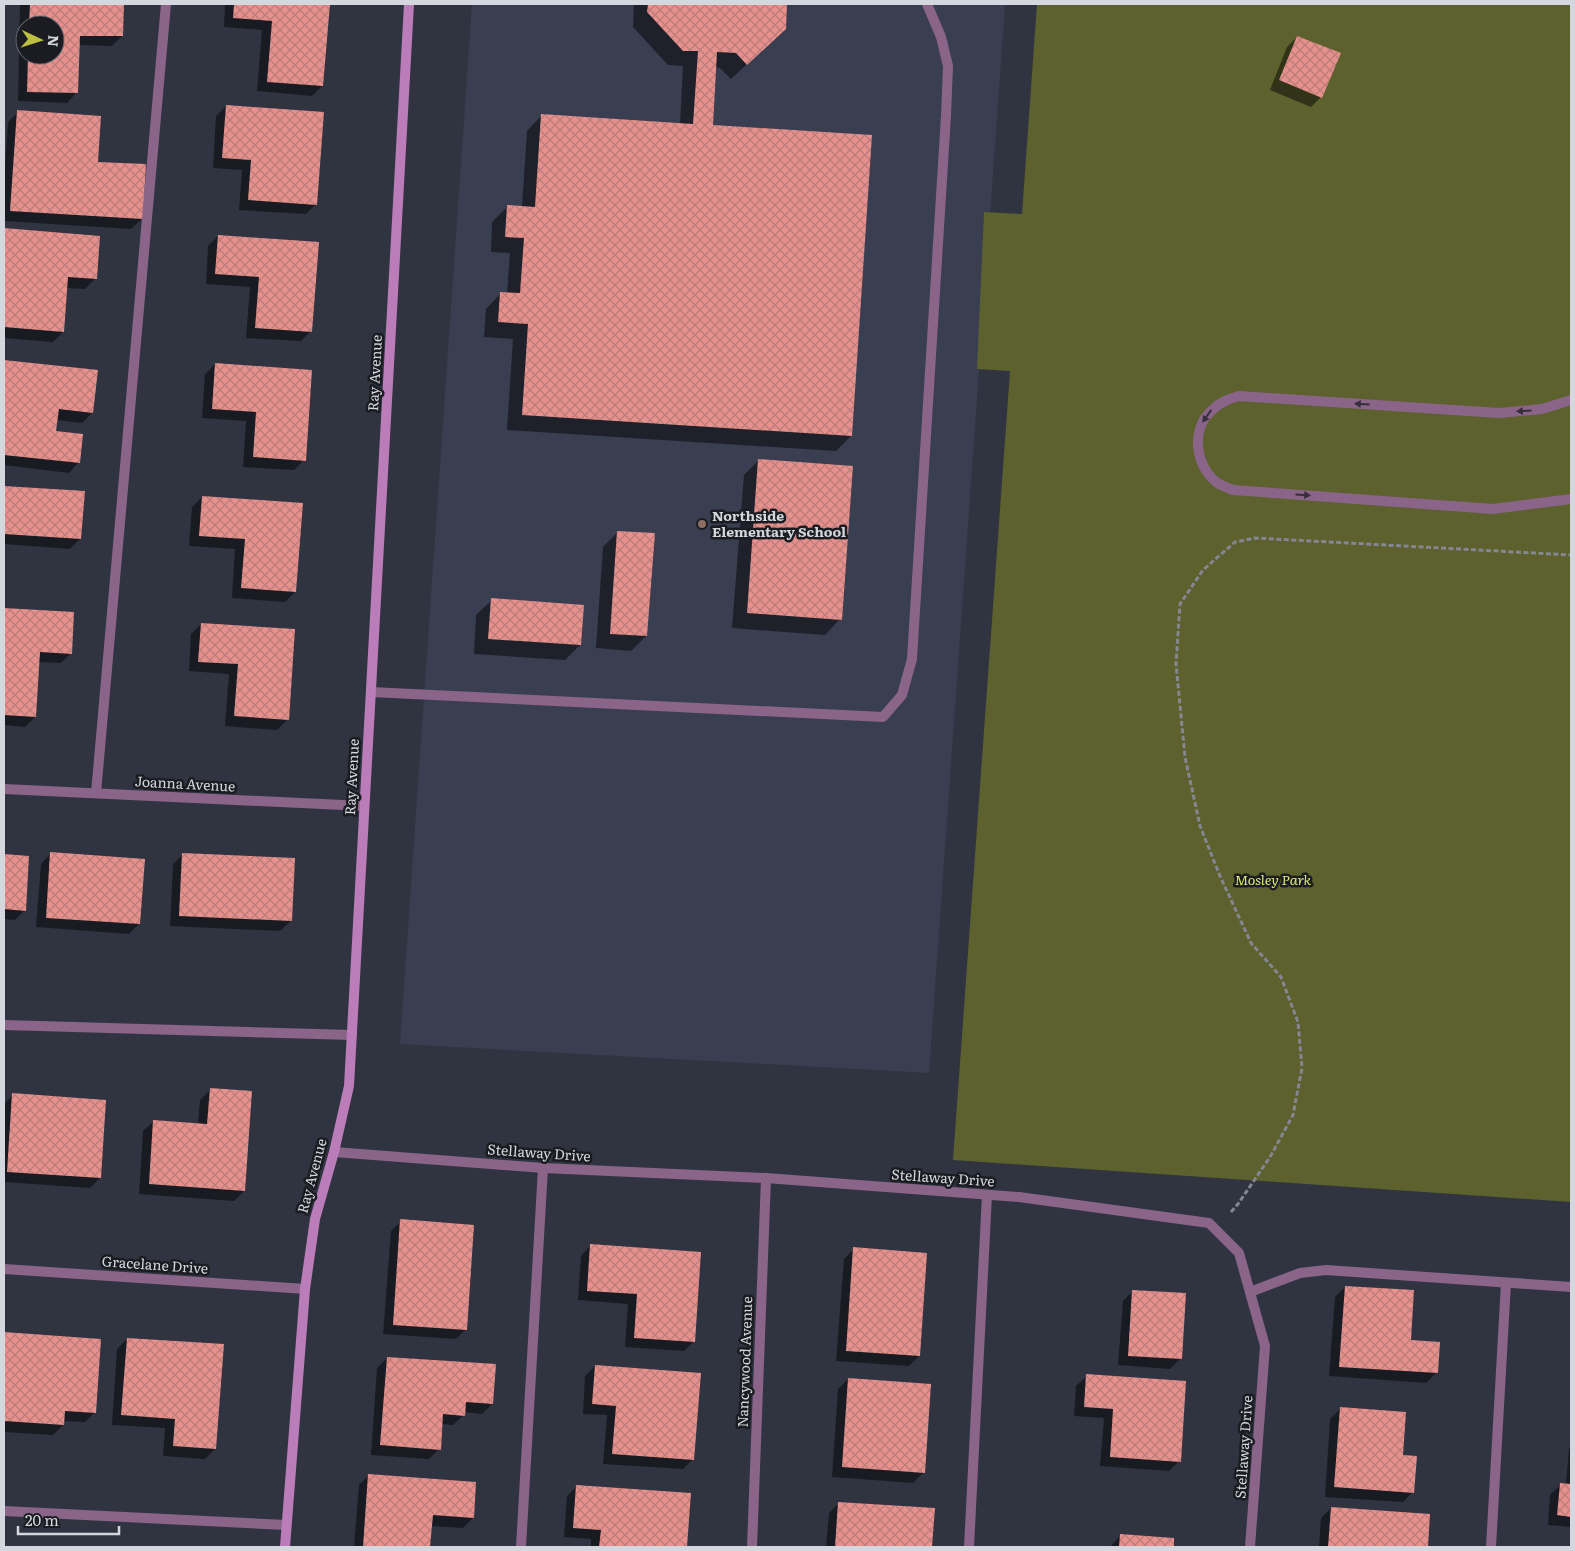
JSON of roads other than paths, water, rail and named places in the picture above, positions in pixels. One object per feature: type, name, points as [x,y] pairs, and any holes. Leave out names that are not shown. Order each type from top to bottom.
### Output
[{"type":"street","points":[[96,793],[166,4]]},
{"type":"street","name":"Ray Avenue","points":[[285,1547],[305,1289],[315,1219],[334,1152],[348,1086],[409,4]]},
{"type":"street","points":[[370,692],[883,717],[902,695],[912,658],[948,66],[941,37],[927,4]]},
{"type":"street","points":[[1571,400],[1542,409],[1499,412],[1239,396],[1224,401],[1210,411],[1201,425],[1197,441],[1199,457],[1206,472],[1218,483],[1233,490],[1494,509],[1571,498]]},
{"type":"street","name":"Joanna Avenue","points":[[4,789],[364,806]]},
{"type":"street","points":[[4,1025],[352,1035]]},
{"type":"street","name":"Stellaway Drive","points":[[334,1152],[543,1168],[766,1178],[1019,1197],[1208,1223],[1239,1252],[1265,1346],[1250,1547]]},
{"type":"street","points":[[521,1547],[543,1168]]},
{"type":"street","name":"Nancywood Avenue","points":[[752,1547],[766,1178]]},
{"type":"street","points":[[969,1547],[987,1195]]},
{"type":"street","name":"Gracelane Drive","points":[[4,1269],[305,1289]]},
{"type":"street","points":[[1250,1292],[1300,1273],[1326,1270],[1571,1287]]},
{"type":"street","points":[[1491,1547],[1506,1283]]},
{"type":"street","points":[[4,1511],[286,1525]]},
{"type":"place","name":"Northside Elementary School","points":[[702,524]]},
{"type":"park label","name":"Mosley Park","points":[[1273,880]]}]
